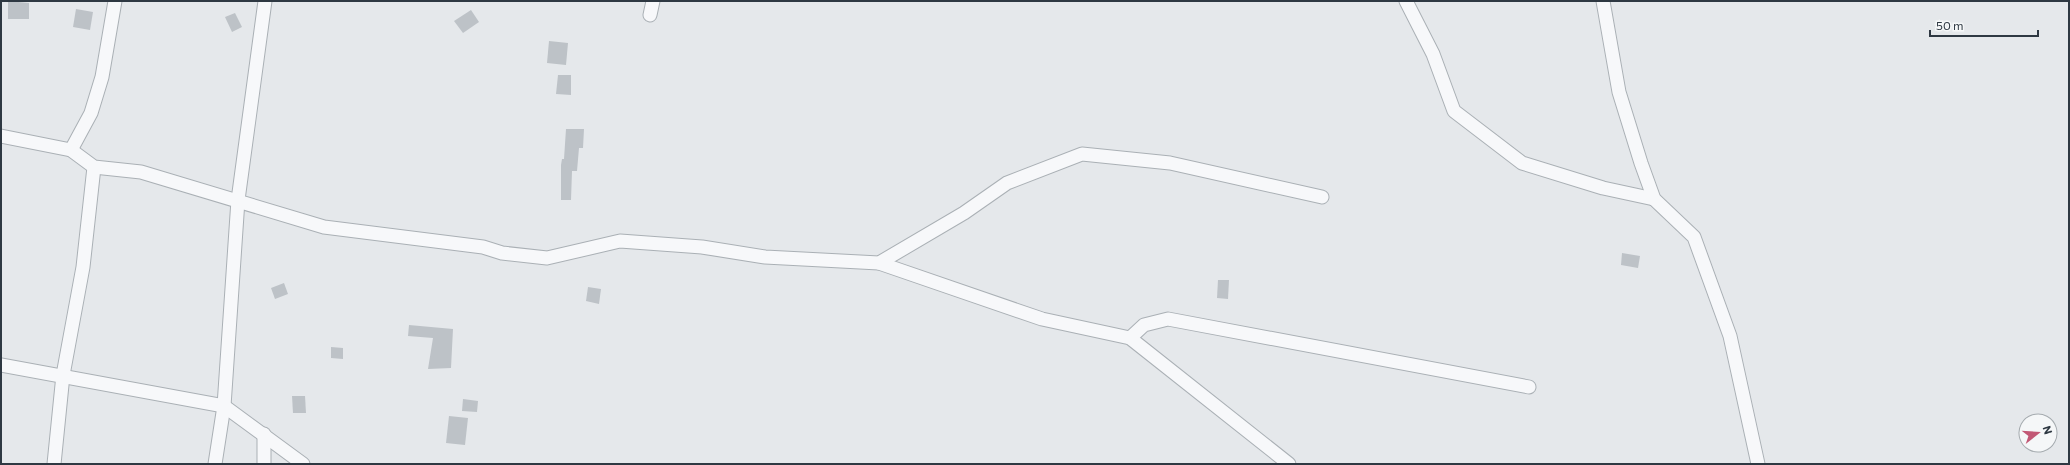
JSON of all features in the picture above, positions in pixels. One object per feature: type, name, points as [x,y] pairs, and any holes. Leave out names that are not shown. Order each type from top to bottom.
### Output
[{"type":"street","points":[[70,150],[91,113],[102,77],[115,1]]},
{"type":"street","points":[[215,464],[224,406],[238,200],[265,1]]},
{"type":"street","points":[[650,15],[653,1]]},
{"type":"street","points":[[1406,1],[1433,54],[1454,111],[1522,163],[1603,188],[1654,199]]},
{"type":"street","points":[[1603,1],[1619,92],[1641,163],[1654,199],[1694,237],[1730,336],[1758,464]]},
{"type":"street","points":[[1,136],[70,150],[94,167],[141,172],[324,227],[483,247],[502,253],[547,258],[620,241],[702,247],[765,257],[879,264],[1042,320],[1130,338],[1289,464]]},
{"type":"street","points":[[879,264],[964,213],[1007,183],[1082,154],[1170,163],[1322,197]]},
{"type":"street","points":[[54,464],[63,376],[83,267],[94,167]]},
{"type":"street","points":[[1130,338],[1144,325],[1168,319],[1529,387]]},
{"type":"street","points":[[1,365],[224,406],[303,464]]},
{"type":"street","points":[[264,434],[264,464]]},
{"type":"building","points":[[8,1],[29,3],[29,19],[8,19]]},
{"type":"building","points":[[76,9],[93,12],[90,30],[73,27]]},
{"type":"building","points":[[471,10],[479,22],[463,33],[454,21]]},
{"type":"building","points":[[235,13],[242,27],[232,32],[225,17]]},
{"type":"building","points":[[549,41],[568,43],[566,65],[547,63]]},
{"type":"building","points":[[558,75],[571,75],[571,95],[556,94]]},
{"type":"building","points":[[566,129],[584,129],[583,148],[579,148],[577,171],[572,171],[571,200],[561,200],[561,165],[562,159],[564,159]]},
{"type":"building","points":[[1622,253],[1640,256],[1638,268],[1621,265]]},
{"type":"building","points":[[1218,280],[1229,280],[1228,299],[1217,298]]},
{"type":"building","points":[[284,283],[288,294],[275,299],[271,288]]},
{"type":"building","points":[[588,287],[601,289],[599,304],[586,301]]},
{"type":"building","points":[[409,325],[453,329],[451,368],[428,369],[433,338],[408,336]]},
{"type":"building","points":[[331,347],[343,348],[343,359],[331,358]]},
{"type":"building","points":[[292,396],[305,396],[306,413],[293,413]]},
{"type":"building","points":[[463,399],[478,401],[477,412],[462,411]]},
{"type":"building","points":[[449,416],[468,418],[465,445],[446,443]]}]
